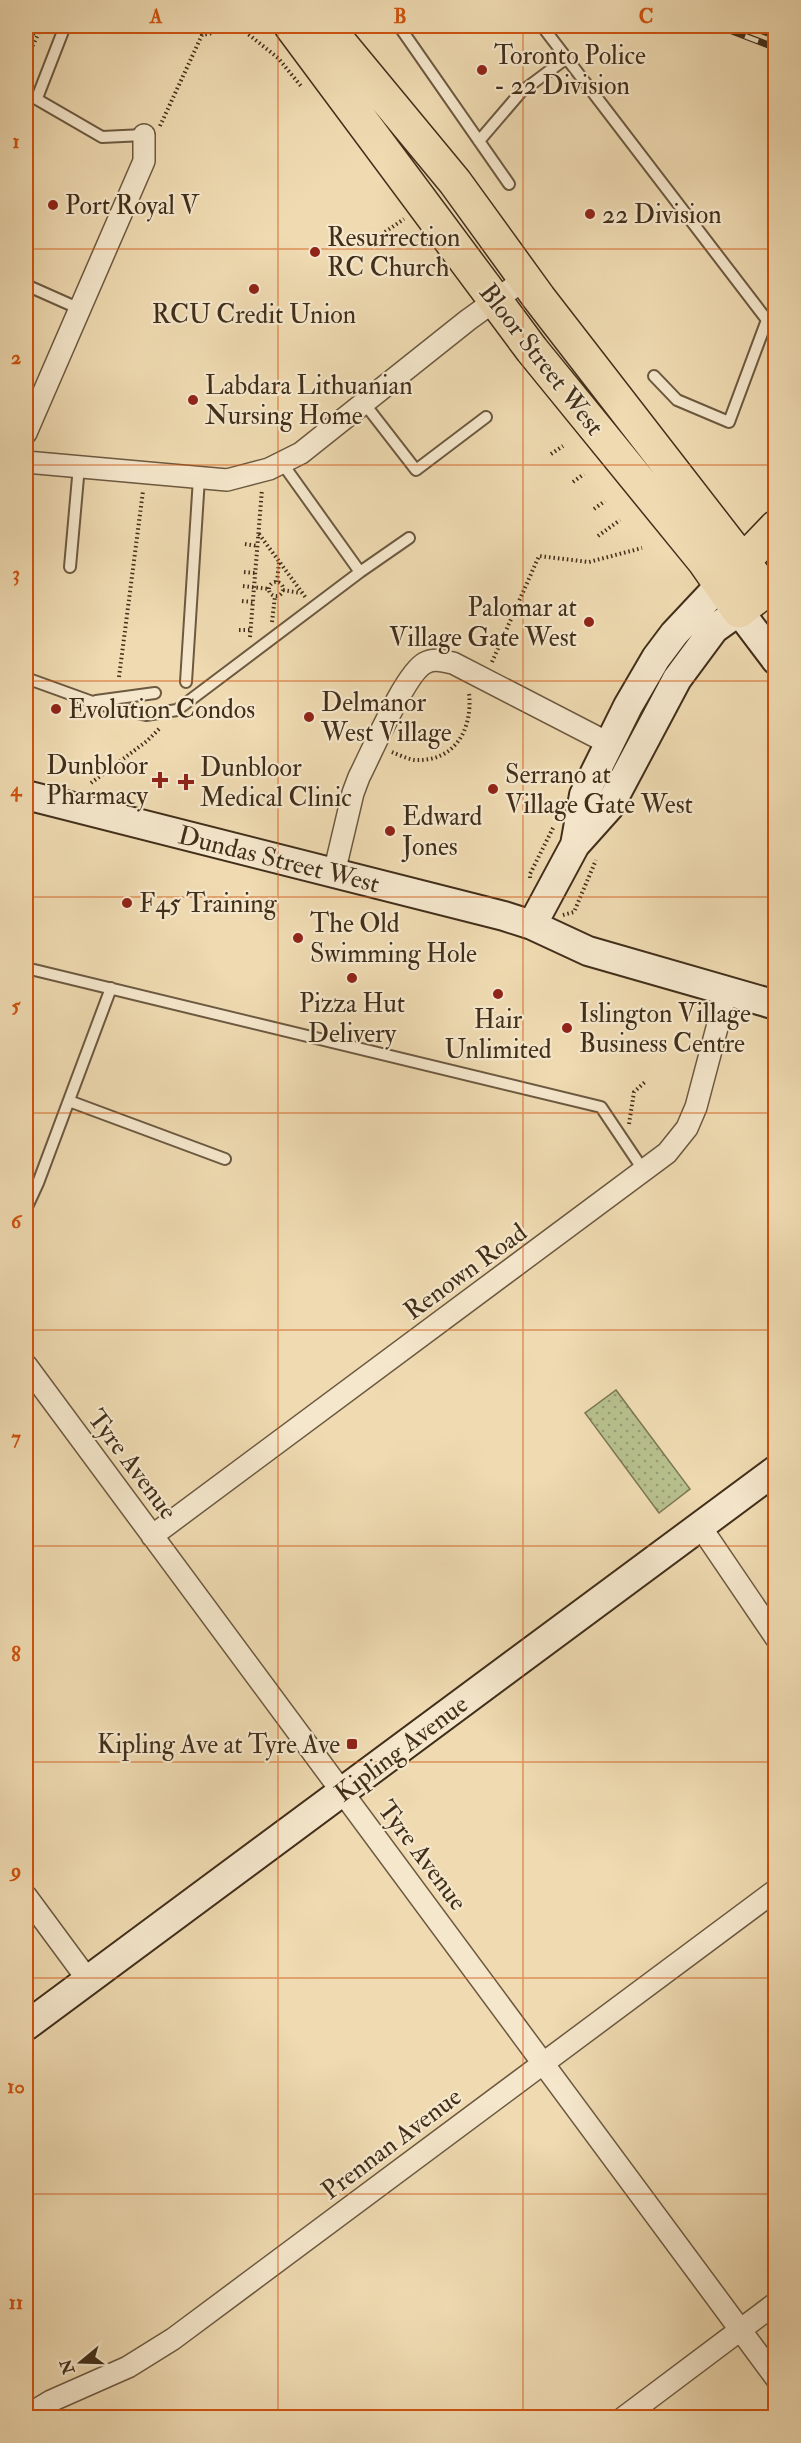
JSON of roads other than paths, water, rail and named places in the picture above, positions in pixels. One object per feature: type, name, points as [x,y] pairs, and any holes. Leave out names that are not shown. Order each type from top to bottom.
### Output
[{"type":"main road","name":"Bloor Street West","points":[[291,26],[495,300],[730,598],[776,660]]},
{"type":"main road","name":"Bloor Street West","points":[[326,26],[435,157],[525,279],[743,560],[772,592]]},
{"type":"main road","points":[[531,925],[575,845],[609,807],[677,679],[714,629],[730,598],[743,560],[776,527]]},
{"type":"main road","points":[[575,845],[584,795],[656,658],[674,634],[730,598],[772,592]]},
{"type":"main road","name":"Dundas Street West","points":[[26,795],[531,925],[588,951],[775,1005]]},
{"type":"main road","name":"Kipling Avenue","points":[[26,2026],[776,1470]]},
{"type":"street","points":[[26,433],[144,161],[144,135]]},
{"type":"street","points":[[26,462],[227,480],[273,466],[301,453],[495,300],[525,279]]},
{"type":"street","points":[[334,873],[353,794],[407,683],[418,668],[426,662],[438,660],[453,663],[610,744]]},
{"type":"street","name":"Renown Road","points":[[152,1536],[667,1153],[687,1128],[696,1107],[727,990]]},
{"type":"street","name":"Tyre Avenue","points":[[26,1365],[776,2378]]},
{"type":"street","points":[[700,1526],[776,1638]]},
{"type":"street","name":"Prennan Avenue","points":[[28,2414],[51,2401],[128,2367],[173,2339],[776,1890]]},
{"type":"street","points":[[26,1896],[88,1980]]},
{"type":"street","points":[[623,2418],[776,2303]]},
{"type":"lane","points":[[37,98],[65,26]]},
{"type":"lane","points":[[399,26],[509,184]]},
{"type":"lane","points":[[542,26],[568,57],[767,320],[729,422],[677,400],[654,376]]},
{"type":"lane","points":[[479,141],[520,92],[568,57]]},
{"type":"lane","points":[[26,93],[102,137],[144,135]]},
{"type":"lane","points":[[26,285],[80,309]]},
{"type":"lane","points":[[364,403],[416,470],[486,417]]},
{"type":"lane","points":[[70,567],[80,466]]},
{"type":"lane","points":[[273,466],[360,572]]},
{"type":"lane","points":[[186,682],[199,478]]},
{"type":"lane","points":[[26,678],[92,702],[146,715],[177,710],[360,572],[409,538]]},
{"type":"lane","points":[[92,702],[155,693]]},
{"type":"lane","points":[[26,968],[601,1107],[644,1171]]},
{"type":"lane","points":[[26,1209],[38,1184],[111,988]]},
{"type":"lane","points":[[69,1101],[225,1159]]},
{"type":"railway","points":[[719,26],[776,48]]},
{"type":"railway","points":[[749,26],[776,36]]},
{"type":"place","name":"Toronto Police - 22 Division","points":[[482,70]]},
{"type":"place","name":"Port Royal V","points":[[53,205]]},
{"type":"place","name":"22 Division","points":[[590,214]]},
{"type":"place","name":"Resurrection RC Church","points":[[315,252]]},
{"type":"place","name":"RCU Credit Union","points":[[254,289]]},
{"type":"place","name":"Labdara Lithuanian Nursing Home","points":[[193,400]]},
{"type":"place","name":"Palomar at Village Gate West","points":[[589,622]]},
{"type":"place","name":"Evolution Condos","points":[[56,709]]},
{"type":"place","name":"Delmanor West Village","points":[[309,717]]},
{"type":"place","name":"Dunbloor Pharmacy","points":[[160,780]]},
{"type":"place","name":"Dunbloor Medical Clinic","points":[[186,782]]},
{"type":"place","name":"Serrano at Village Gate West","points":[[493,789]]},
{"type":"place","name":"Edward Jones","points":[[390,831]]},
{"type":"place","name":"F45 Training","points":[[127,903]]},
{"type":"place","name":"The Old Swimming Hole","points":[[298,938]]},
{"type":"place","name":"Pizza Hut Delivery","points":[[352,978]]},
{"type":"place","name":"Hair Unlimited","points":[[498,994]]},
{"type":"place","name":"Islington Village Business Centre","points":[[567,1028]]},
{"type":"place","name":"Kipling Ave at Tyre Ave","points":[[352,1744]]}]
